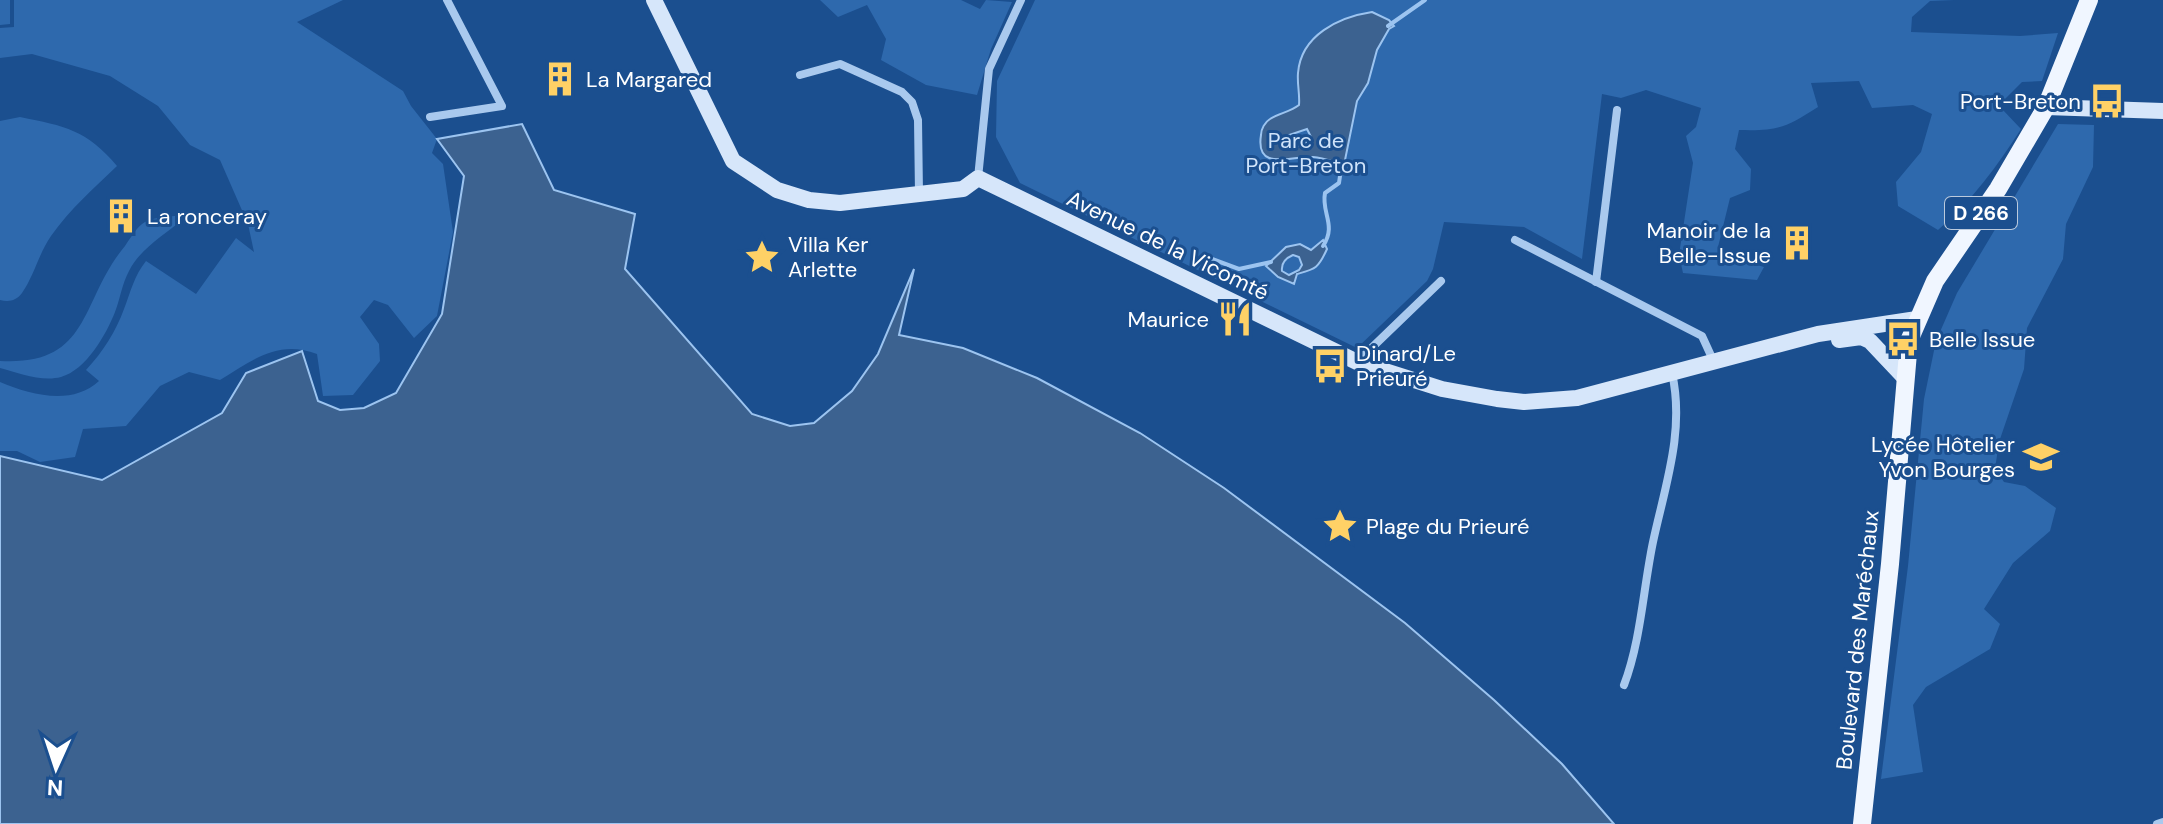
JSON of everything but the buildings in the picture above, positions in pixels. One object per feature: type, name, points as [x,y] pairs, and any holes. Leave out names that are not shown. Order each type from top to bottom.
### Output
[{"type":"main road","points":[[654,0],[733,161],[777,190],[809,200],[840,203],[963,189],[978,178]]},
{"type":"main road","name":"D 266","points":[[1917,319],[1935,281],[1998,189],[2046,107],[2089,0]]},
{"type":"main road","points":[[2046,107],[2163,111]]},
{"type":"main road","name":"Avenue de la Vicomté","points":[[978,178],[1357,362],[1471,395],[1524,402],[1577,398],[1829,331],[1917,319]]},
{"type":"main road","name":"Boulevard des Maréchaux","points":[[1862,824],[1896,493],[1904,377],[1909,341],[1917,319]]},
{"type":"main road","name":"Avenue de la Vicomté","points":[[1762,348],[1795,349],[1861,337],[1870,341],[1904,377]]},
{"type":"street","points":[[430,117],[502,106],[447,0]]},
{"type":"street","points":[[978,178],[989,69],[1021,0]]},
{"type":"street","points":[[800,75],[840,64],[902,92],[912,102],[918,120],[919,194]]},
{"type":"street","points":[[1596,282],[1617,110]]},
{"type":"street","points":[[1515,240],[1702,336],[1713,360]]},
{"type":"street","points":[[1357,362],[1441,281]]},
{"type":"street","points":[[1624,685],[1631,666],[1653,542],[1670,478],[1676,433],[1676,392],[1672,373]]},
{"type":"street","points":[[2157,824],[2163,822]]},
{"type":"green space","points":[[0,0],[10,0],[10,24],[0,25]]},
{"type":"green space","points":[[14,0],[343,0],[297,22],[403,91],[437,139],[432,153],[443,164],[453,232],[437,316],[414,338],[388,305],[374,300],[360,317],[379,344],[380,361],[353,395],[323,396],[317,354],[303,350],[278,350],[255,359],[220,380],[189,372],[160,386],[126,426],[83,429],[75,457],[40,462],[17,451],[0,451],[0,382],[38,394],[64,396],[88,389],[99,381],[86,370],[113,333],[146,261],[196,294],[236,238],[254,252],[248,224],[220,160],[190,145],[158,106],[110,76],[32,54],[0,58],[0,28],[14,27]]},
{"type":"green space","points":[[820,0],[961,0],[980,9],[986,0],[1012,2],[991,49],[977,95],[926,85],[881,60],[886,39],[867,5],[838,17]]},
{"type":"green space","name":"Parc de Port-Breton","points":[[1035,0],[1954,0],[1930,1],[1912,17],[1911,32],[2020,36],[2058,33],[2042,81],[2022,82],[2006,98],[2002,109],[2021,129],[1983,182],[1938,230],[1898,206],[1896,182],[1921,152],[1932,114],[1913,105],[1872,108],[1859,81],[1811,83],[1818,107],[1781,127],[1739,130],[1735,149],[1751,169],[1750,190],[1730,198],[1718,247],[1719,254],[1764,267],[1757,280],[1683,273],[1679,255],[1693,163],[1686,136],[1696,127],[1701,108],[1646,90],[1621,98],[1602,94],[1582,259],[1524,227],[1444,222],[1433,269],[1427,281],[1357,348],[1020,183],[996,137],[997,81]]},
{"type":"green space","points":[[20,117],[74,131],[96,144],[117,166],[58,226],[22,293],[6,301],[0,300],[0,121]]},
{"type":"green space","points":[[2058,124],[2094,125],[2093,167],[2066,224],[2063,259],[2027,328],[2024,369],[1999,442],[1995,469],[2004,482],[2025,486],[2056,508],[2050,531],[2013,563],[1984,609],[2000,624],[1990,649],[1926,687],[1913,705],[1923,772],[1881,779],[1908,566],[1924,399],[1936,341],[1957,293]]},
{"type":"green space","points":[[181,215],[182,220],[152,243],[133,263],[106,331],[79,367],[61,377],[46,378],[0,368],[0,361],[30,360],[52,353],[68,341],[80,326],[110,267],[139,226],[153,219]]},
{"type":"shaded area","points":[[1372,12],[1394,26],[1377,50],[1368,83],[1357,101],[1344,165],[1313,157],[1270,158],[1261,147],[1262,130],[1270,119],[1299,105],[1298,73],[1306,48],[1324,30],[1359,14]],"holes":[[[1307,129],[1311,137],[1299,145],[1285,144],[1289,135]]]},
{"type":"shaded area","points":[[522,124],[554,190],[635,214],[625,269],[752,414],[790,426],[814,423],[852,391],[878,354],[914,269],[899,335],[963,348],[1037,378],[1140,433],[1224,488],[1405,623],[1562,764],[1614,824],[0,824],[0,456],[102,480],[222,413],[246,373],[302,351],[318,401],[340,410],[364,408],[396,393],[442,314],[464,176],[437,139]]},
{"type":"shaded area","points":[[1323,240],[1327,249],[1315,267],[1297,274],[1294,284],[1278,277],[1266,266],[1286,247],[1300,244],[1311,250]],"holes":[[[1293,255],[1299,257],[1302,265],[1299,270],[1289,275],[1282,271],[1286,259]]]},
{"type":"waterway","points":[[1388,26],[1425,0]]},
{"type":"waterway","points":[[1323,246],[1329,232],[1325,193],[1339,183],[1342,162]]},
{"type":"waterway","points":[[1202,268],[1212,259],[1239,269],[1271,262]]},
{"type":"place","name":"La Margared","points":[[560,79]]},
{"type":"place","name":"Port-Breton","points":[[2107,101]]},
{"type":"place","name":"La ronceray","points":[[121,216]]},
{"type":"place","name":"Manoir de la Belle-Issue","points":[[1797,243]]},
{"type":"place","name":"Villa Ker Arlette","points":[[762,257]]},
{"type":"place","name":"Maurice","points":[[1235,319]]},
{"type":"place","name":"Belle Issue","points":[[1903,339]]},
{"type":"place","name":"Dinard/Le Prieuré","points":[[1330,366]]},
{"type":"place","name":"Lycée Hôtelier Yvon Bourges","points":[[2041,457]]},
{"type":"place","name":"Plage du Prieuré","points":[[1340,526]]}]
